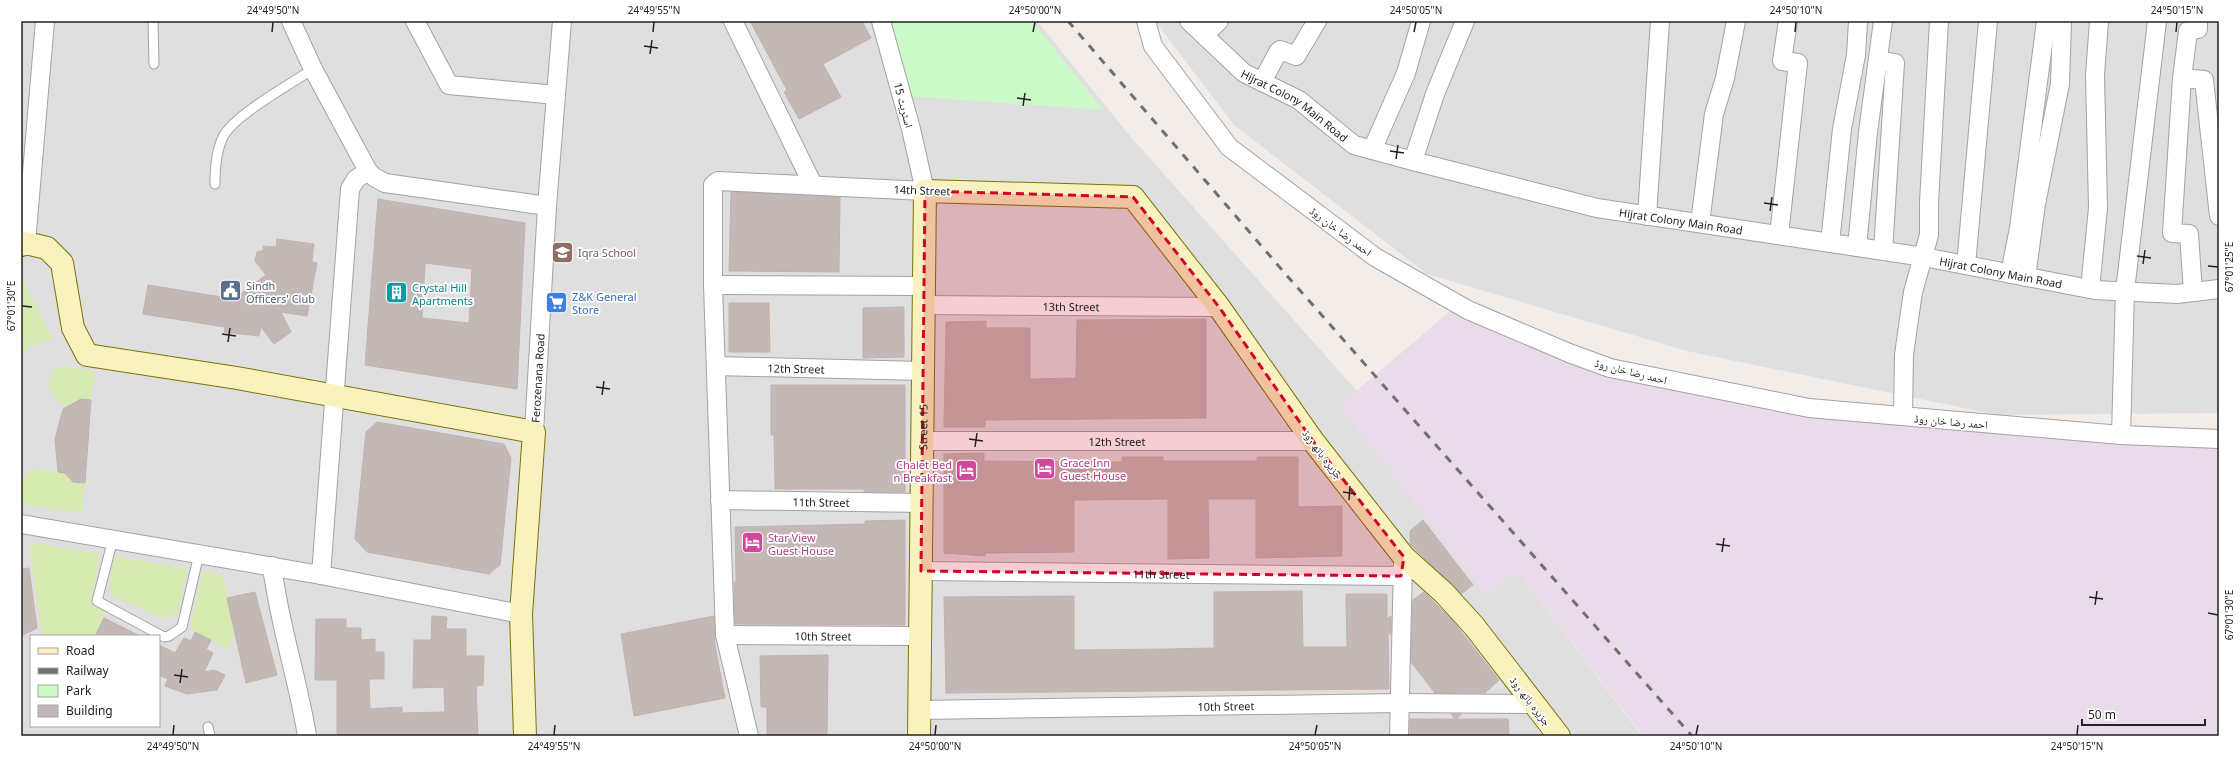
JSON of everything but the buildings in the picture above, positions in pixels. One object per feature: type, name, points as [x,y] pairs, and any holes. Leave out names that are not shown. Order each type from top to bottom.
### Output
[{"type":"street","points":[[45,21],[24,244],[47,248],[62,263],[73,328],[87,355],[237,378],[534,432]]},
{"type":"street","points":[[291,21],[313,69],[368,171],[374,177],[385,183],[547,206]]},
{"type":"street","points":[[415,21],[449,85],[556,95]]},
{"type":"street","name":"Ferozenana Road","points":[[524,736],[521,614],[534,432],[547,206],[562,21]]},
{"type":"street","points":[[733,21],[813,185]]},
{"type":"street","name":"اسٹریٹ 15","points":[[881,21],[911,129],[925,190]]},
{"type":"street","name":"احمد رضا خان روڈ","points":[[1146,21],[1153,46],[1229,147],[1375,257],[1468,310],[1610,368],[1789,405],[2121,436],[2219,439]]},
{"type":"street","name":"Hijrat Colony Main Road","points":[[1189,21],[1244,73],[1299,100],[1354,145],[1413,161],[1597,208],[1924,257],[2090,289],[2177,294],[2219,289]]},
{"type":"street","points":[[1204,35],[1219,21]]},
{"type":"street","points":[[1262,82],[1280,50],[1296,56],[1317,21]]},
{"type":"street","points":[[1372,150],[1406,73],[1421,21]]},
{"type":"street","points":[[1413,161],[1435,94],[1465,21]]},
{"type":"street","points":[[1647,216],[1660,21]]},
{"type":"street","points":[[1700,223],[1714,114],[1725,78],[1736,21]]},
{"type":"street","points":[[1779,235],[1798,63],[1782,61],[1788,21]]},
{"type":"street","points":[[1830,243],[1842,129],[1856,55],[1858,21]]},
{"type":"street","points":[[1857,247],[1868,132],[1883,21]]},
{"type":"street","points":[[1903,416],[1904,355],[1913,292],[1929,235],[1929,203],[1939,21]]},
{"type":"street","points":[[1966,265],[1988,21]]},
{"type":"street","points":[[2018,275],[2019,228],[2046,21]]},
{"type":"street","points":[[2018,275],[2036,204],[2060,84],[2062,21]]},
{"type":"street","points":[[2090,289],[2098,208],[2095,75],[2099,21]]},
{"type":"street","points":[[2121,436],[2124,291],[2156,21]]},
{"type":"street","points":[[2193,292],[2189,234],[2172,233],[2182,78],[2188,31],[2198,29],[2198,21]]},
{"type":"street","points":[[1878,61],[1895,63],[1883,251]]},
{"type":"street","points":[[2182,78],[2204,80],[2219,216]]},
{"type":"street","points":[[321,574],[350,188],[356,179],[368,171]]},
{"type":"street","name":"14th Street","points":[[713,285],[713,184],[718,181],[925,190],[1133,196]]},
{"type":"street","name":"Street 15","points":[[919,736],[925,190]]},
{"type":"street","name":"جزیرہ باتھ روڈ","points":[[1133,196],[1219,307],[1402,567],[1444,594],[1474,626],[1559,736]]},
{"type":"street","points":[[713,285],[725,635],[749,736]]},
{"type":"street","name":"13th Street","points":[[713,285],[1219,307]]},
{"type":"street","name":"12th Street","points":[[716,366],[923,371]]},
{"type":"street","name":"12th Street","points":[[922,441],[1313,441]]},
{"type":"street","name":"11th Street","points":[[720,500],[922,503]]},
{"type":"street","points":[[21,524],[321,574],[521,614]]},
{"type":"street","points":[[272,566],[280,616],[303,706],[308,736]]},
{"type":"street","points":[[1399,736],[1402,567]]},
{"type":"street","name":"11th Street","points":[[921,571],[1402,567]]},
{"type":"street","name":"10th Street","points":[[725,635],[920,636]]},
{"type":"street","name":"10th Street","points":[[920,710],[1399,702],[1533,704]]},
{"type":"lane","points":[[153,21],[154,64]]},
{"type":"lane","points":[[215,184],[217,154],[224,136],[236,121],[313,69]]},
{"type":"lane","points":[[112,539],[97,601],[164,637],[169,636],[182,627],[199,554]]},
{"type":"highlighted area","points":[[925,191],[1133,197],[1219,307],[1313,441],[1404,557],[1401,576],[921,571]]},
{"type":"shaded area","points":[[21,21],[1037,21],[1130,136],[1518,572],[1642,736],[21,736]]},
{"type":"shaded area","points":[[1155,21],[2219,21],[2219,413],[1998,415],[1687,351],[1427,274],[1234,125]]},
{"type":"shaded area","points":[[1456,306],[1557,348],[1715,390],[2219,439],[2219,736],[1643,736],[1518,572],[1486,595],[1339,406]]},
{"type":"green space","points":[[888,21],[1032,21],[1103,110],[907,96]]},
{"type":"green space","points":[[21,276],[53,339],[29,347],[21,357]]},
{"type":"green space","points":[[59,366],[95,371],[91,400],[81,399],[74,402],[72,407],[64,405],[53,396],[50,390],[50,377],[53,371]]},
{"type":"green space","points":[[33,469],[67,473],[72,482],[85,483],[81,513],[21,504],[21,484],[28,472]]},
{"type":"green space","points":[[29,542],[100,554],[92,599],[94,605],[106,612],[95,635],[42,635]]},
{"type":"green space","points":[[115,556],[187,569],[179,609],[176,613],[170,617],[163,618],[114,596],[111,592],[110,583]]},
{"type":"green space","points":[[203,571],[223,575],[234,633],[229,649],[190,629]]},
{"type":"railway","points":[[1068,21],[1289,278],[1692,736]]},
{"type":"place","name":"Iqra School","points":[[562,252]]},
{"type":"place","name":"Sindh Officers' Club","points":[[230,291]]},
{"type":"place","name":"Crystal Hill Apartments","points":[[397,293]]},
{"type":"place","name":"Z&K General Store","points":[[556,302]]},
{"type":"place","name":"Grace Inn Guest House","points":[[1044,468]]},
{"type":"place","name":"Chalet Bed n Breakfast","points":[[967,470]]},
{"type":"place","name":"Star View Guest House","points":[[752,543]]}]
